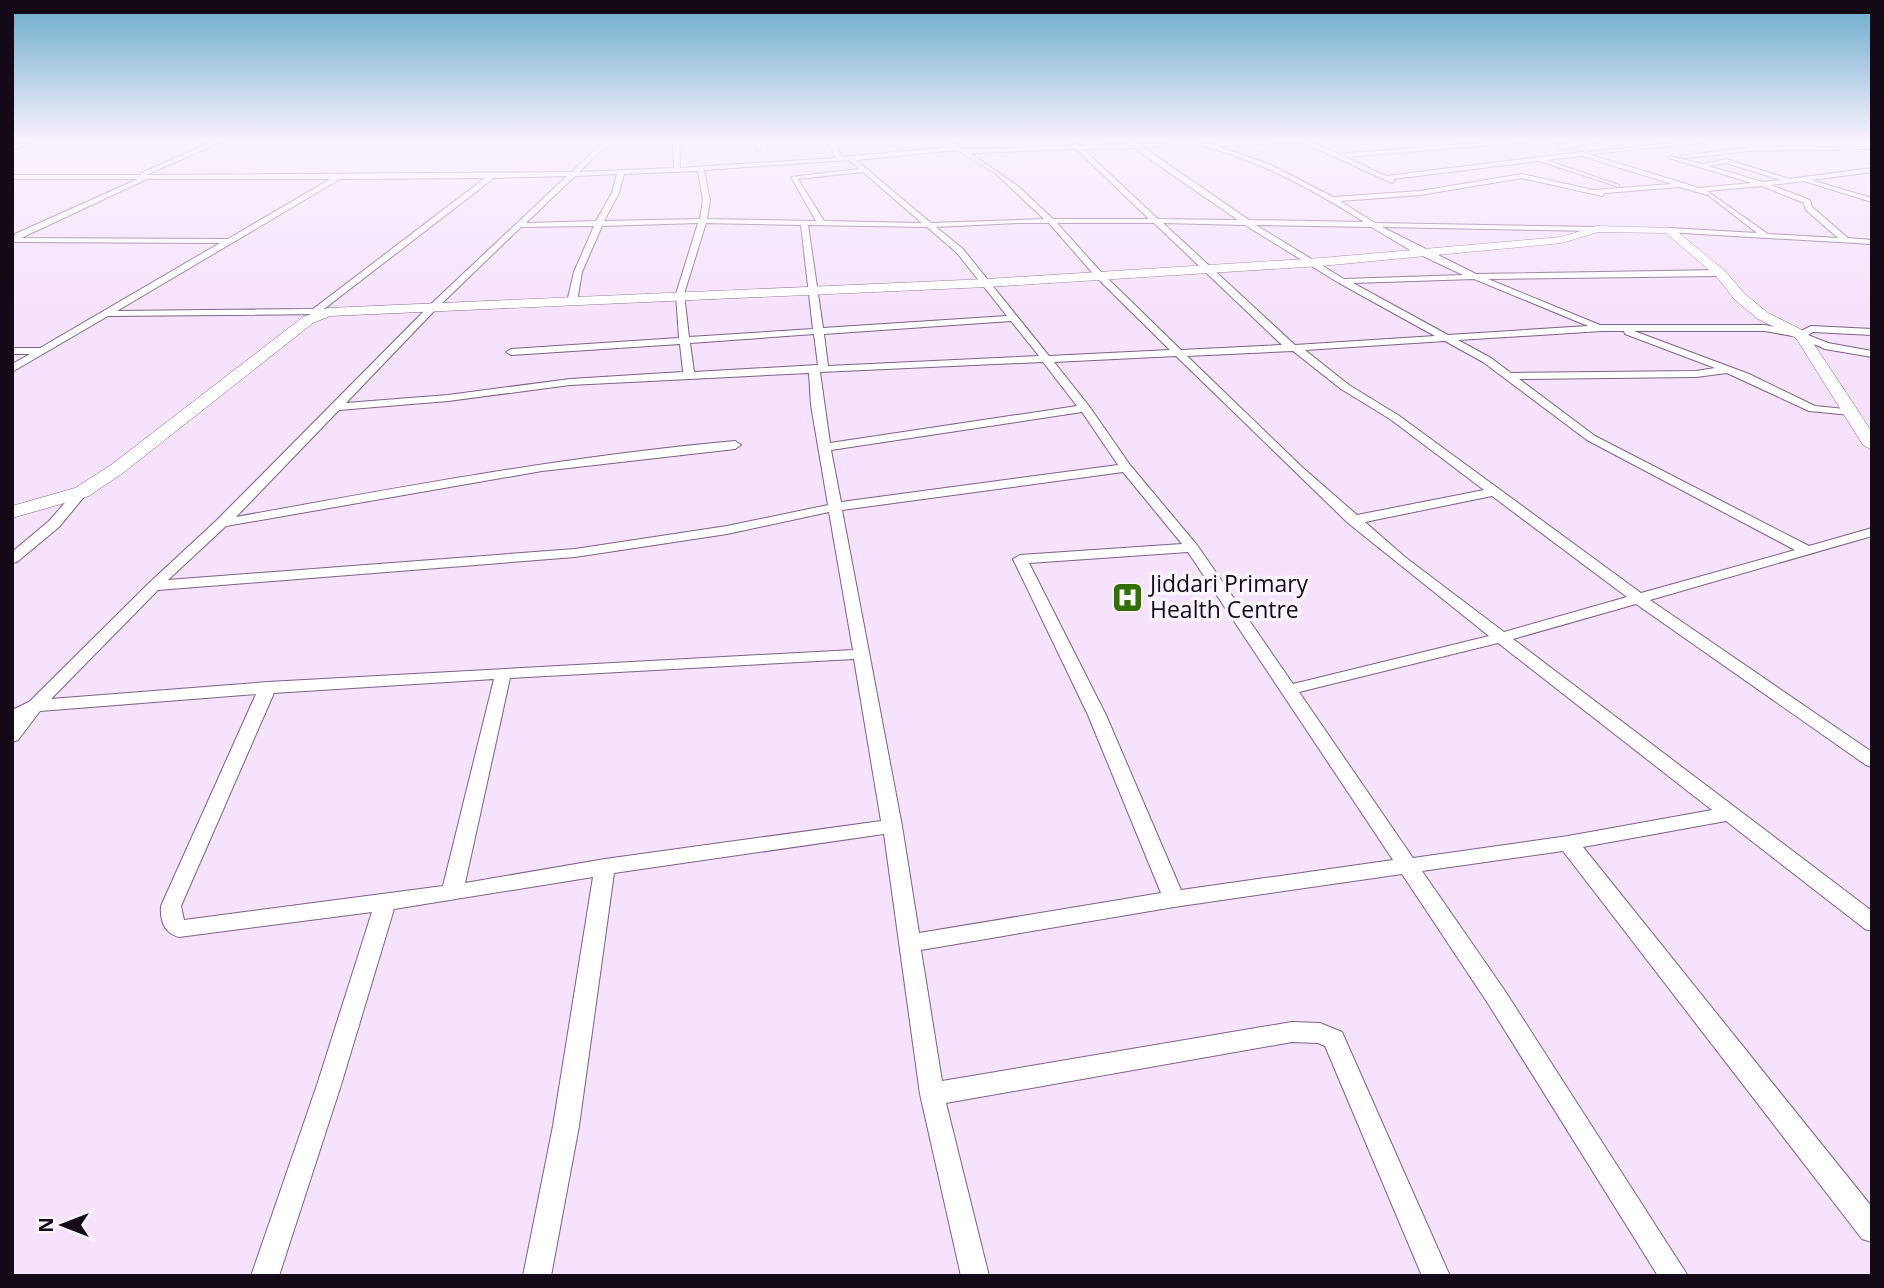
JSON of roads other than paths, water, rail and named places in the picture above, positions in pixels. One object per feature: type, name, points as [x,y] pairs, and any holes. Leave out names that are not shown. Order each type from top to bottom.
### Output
[{"type":"street","points":[[12,239],[100,199]]},
{"type":"street","points":[[12,369],[302,199]]},
{"type":"street","points":[[12,559],[54,524],[82,492],[117,469],[281,340],[322,312],[464,199]]},
{"type":"street","points":[[12,736],[35,706],[154,586],[222,523],[434,306],[549,199]]},
{"type":"street","points":[[572,302],[572,287],[600,222],[614,199]]},
{"type":"street","points":[[689,375],[680,296],[704,221],[706,199]]},
{"type":"street","points":[[807,199],[822,224]]},
{"type":"street","points":[[899,199],[960,251],[987,282],[1085,408],[1126,468],[1192,548],[1497,998],[1674,1276]]},
{"type":"street","points":[[1027,199],[1051,221],[1098,274],[1353,520],[1400,560],[1504,637],[1872,923]]},
{"type":"street","points":[[1132,199],[1292,348],[1345,387],[1394,417],[1640,600],[1872,761]]},
{"type":"street","points":[[1212,199],[1342,281],[1487,360],[1591,438],[1808,551]]},
{"type":"street","points":[[1332,199],[1370,225],[1424,252],[1602,328]]},
{"type":"street","points":[[1718,199],[1768,237]]},
{"type":"street","points":[[1800,199],[1807,202],[1809,208],[1846,241]]},
{"type":"street","points":[[522,225],[704,221],[929,225],[1154,221],[1669,230],[1872,242]]},
{"type":"street","points":[[804,221],[818,332],[817,405],[892,826],[932,1094],[975,1276]]},
{"type":"street","points":[[107,314],[322,312],[987,282],[1311,262],[1562,240],[1597,229]]},
{"type":"street","points":[[1669,230],[1720,273],[1740,297],[1763,316],[1825,346],[1872,354]]},
{"type":"street","points":[[12,239],[232,241]]},
{"type":"street","points":[[1342,281],[1720,273]]},
{"type":"street","points":[[511,352],[1013,318]]},
{"type":"street","points":[[336,407],[448,398],[570,382],[818,367],[1292,348],[1602,328],[1765,328],[1801,335],[1811,329],[1872,332]]},
{"type":"street","points":[[1618,328],[1727,369],[1813,409],[1851,412]]},
{"type":"street","points":[[1801,335],[1872,445]]},
{"type":"street","points":[[12,351],[43,351]]},
{"type":"street","points":[[1509,376],[1696,374],[1727,369]]},
{"type":"street","points":[[826,447],[1085,408]]},
{"type":"street","points":[[222,523],[547,465],[671,449],[735,445]]},
{"type":"street","points":[[154,586],[575,553],[727,530],[835,507],[1126,468]]},
{"type":"street","points":[[12,512],[82,492]]},
{"type":"street","points":[[1353,520],[1494,492]]},
{"type":"street","points":[[1287,690],[1504,637],[1872,532]]},
{"type":"street","points":[[1174,899],[1097,715],[1020,559],[1192,548]]},
{"type":"street","points":[[12,717],[35,706],[268,687],[862,654]]},
{"type":"street","points":[[452,893],[503,674]]},
{"type":"street","points":[[268,687],[171,906],[171,919],[179,929],[452,893],[605,866],[892,826]]},
{"type":"street","points":[[909,943],[1174,899],[1568,843],[1731,813]]},
{"type":"street","points":[[1568,843],[1872,1229]]},
{"type":"street","points":[[537,1276],[566,1126],[605,866]]},
{"type":"street","points":[[265,1276],[329,1085],[386,901]]},
{"type":"street","points":[[932,1094],[1292,1032],[1320,1033],[1334,1039],[1436,1276]]},
{"type":"place","name":"Jiddari Primary Health Centre","points":[[1127,597]]}]
